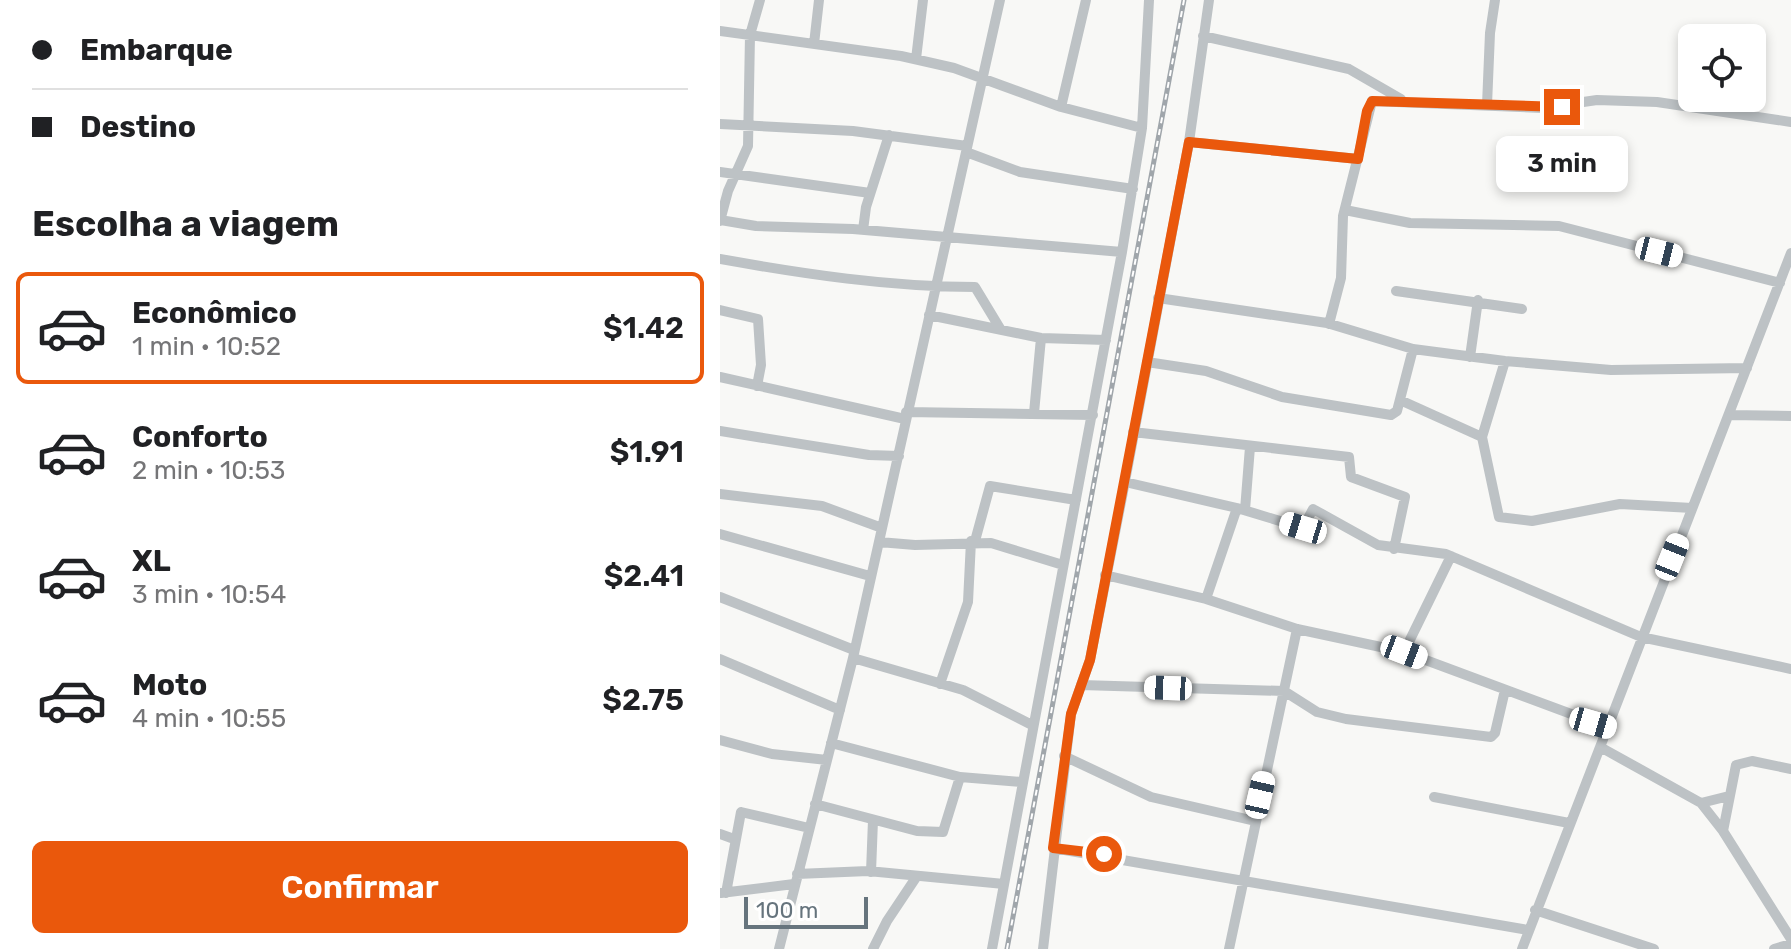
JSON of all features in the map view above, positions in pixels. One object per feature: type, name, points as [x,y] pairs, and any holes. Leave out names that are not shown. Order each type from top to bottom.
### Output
[{"type":"street","points":[[760,0],[750,35],[747,153],[720,221],[1122,252]]},
{"type":"street","points":[[814,44],[819,0]]},
{"type":"street","points":[[916,59],[923,0]]},
{"type":"street","points":[[779,949],[854,654],[899,456],[905,415],[947,240],[980,76],[1000,0]]},
{"type":"street","points":[[1061,107],[1086,0]]},
{"type":"street","points":[[992,949],[1133,189],[1142,128],[1149,0]]},
{"type":"street","points":[[1043,949],[1071,714],[1090,660],[1125,482],[1189,142],[1209,0]]},
{"type":"street","points":[[1487,105],[1490,33],[1495,0]]},
{"type":"street","points":[[720,31],[916,59],[980,76],[1061,107],[1142,128]]},
{"type":"street","points":[[1203,36],[1349,69],[1403,100]]},
{"type":"street","points":[[1329,324],[1341,278],[1345,210],[1369,103],[1403,100],[1542,108],[1597,100],[1657,102],[1791,122]]},
{"type":"street","points":[[720,124],[889,135],[966,149],[1020,172],[1133,189]]},
{"type":"street","points":[[863,230],[870,193],[889,135]]},
{"type":"street","points":[[1189,142],[1358,159]]},
{"type":"street","points":[[720,172],[870,193]]},
{"type":"street","points":[[1345,210],[1410,223],[1559,226],[1780,283]]},
{"type":"street","points":[[1522,949],[1791,254]]},
{"type":"street","points":[[720,259],[798,272],[935,287],[975,287],[1001,330]]},
{"type":"street","points":[[1396,291],[1478,300],[1522,309]]},
{"type":"street","points":[[1158,298],[1329,324],[1413,349],[1470,357],[1611,370],[1747,368]]},
{"type":"street","points":[[1470,357],[1478,300]]},
{"type":"street","points":[[720,310],[758,319],[761,365],[757,386]]},
{"type":"street","points":[[929,315],[1041,338],[1106,340]]},
{"type":"street","points":[[1034,413],[1041,338]]},
{"type":"street","points":[[1147,362],[1206,371],[1282,397],[1391,415],[1397,411],[1413,349]]},
{"type":"street","points":[[1505,361],[1482,437],[1499,517],[1506,520],[1545,519],[1620,504],[1692,508]]},
{"type":"street","points":[[720,377],[905,415],[1093,415]]},
{"type":"street","points":[[1400,400],[1482,437]]},
{"type":"street","points":[[1729,415],[1791,416]]},
{"type":"street","points":[[720,431],[869,455],[899,456]]},
{"type":"street","points":[[1133,432],[1349,457],[1351,477],[1405,497],[1394,549]]},
{"type":"street","points":[[1206,599],[1241,509],[1250,447]]},
{"type":"street","points":[[1125,482],[1241,509],[1303,528],[1313,509],[1378,545],[1451,556],[1641,637],[1791,669]]},
{"type":"street","points":[[940,684],[968,602],[973,541],[990,486],[1076,500]]},
{"type":"street","points":[[720,494],[822,506],[882,528]]},
{"type":"street","points":[[720,534],[870,576]]},
{"type":"street","points":[[879,542],[915,545],[973,541],[1063,565]]},
{"type":"street","points":[[1404,652],[1451,556]]},
{"type":"street","points":[[1105,575],[1206,599],[1297,629],[1404,652],[1609,728]]},
{"type":"street","points":[[720,597],[854,654],[963,690],[1032,725]]},
{"type":"street","points":[[1229,949],[1297,629]]},
{"type":"street","points":[[720,659],[840,710]]},
{"type":"street","points":[[1081,685],[1284,691],[1317,712],[1346,719],[1491,737],[1495,733],[1505,690]]},
{"type":"street","points":[[720,740],[772,754],[827,760]]},
{"type":"street","points":[[831,743],[960,777],[1022,782]]},
{"type":"street","points":[[1602,748],[1701,803],[1723,831],[1791,941],[1774,949]]},
{"type":"street","points":[[1064,756],[1151,797],[1255,821]]},
{"type":"street","points":[[1723,831],[1733,770],[1743,762],[1791,769]]},
{"type":"street","points":[[815,804],[917,831],[943,832],[960,777]]},
{"type":"street","points":[[1701,803],[1729,796]]},
{"type":"street","points":[[1434,797],[1569,823]]},
{"type":"street","points":[[809,828],[741,812],[723,893],[796,879],[871,872],[1004,884]]},
{"type":"street","points":[[871,872],[873,820]]},
{"type":"street","points":[[720,834],[734,839]]},
{"type":"street","points":[[1053,848],[1104,854],[1241,882],[1528,930]]},
{"type":"street","points":[[873,949],[887,921],[917,876]]},
{"type":"street","points":[[1535,910],[1654,949]]},
{"type":"railway","points":[[1007,949],[1184,0]]},
{"type":"route","points":[[1104,854],[1053,848],[1071,714],[1090,660],[1189,142],[1358,159],[1367,111],[1372,101],[1562,107]]}]
